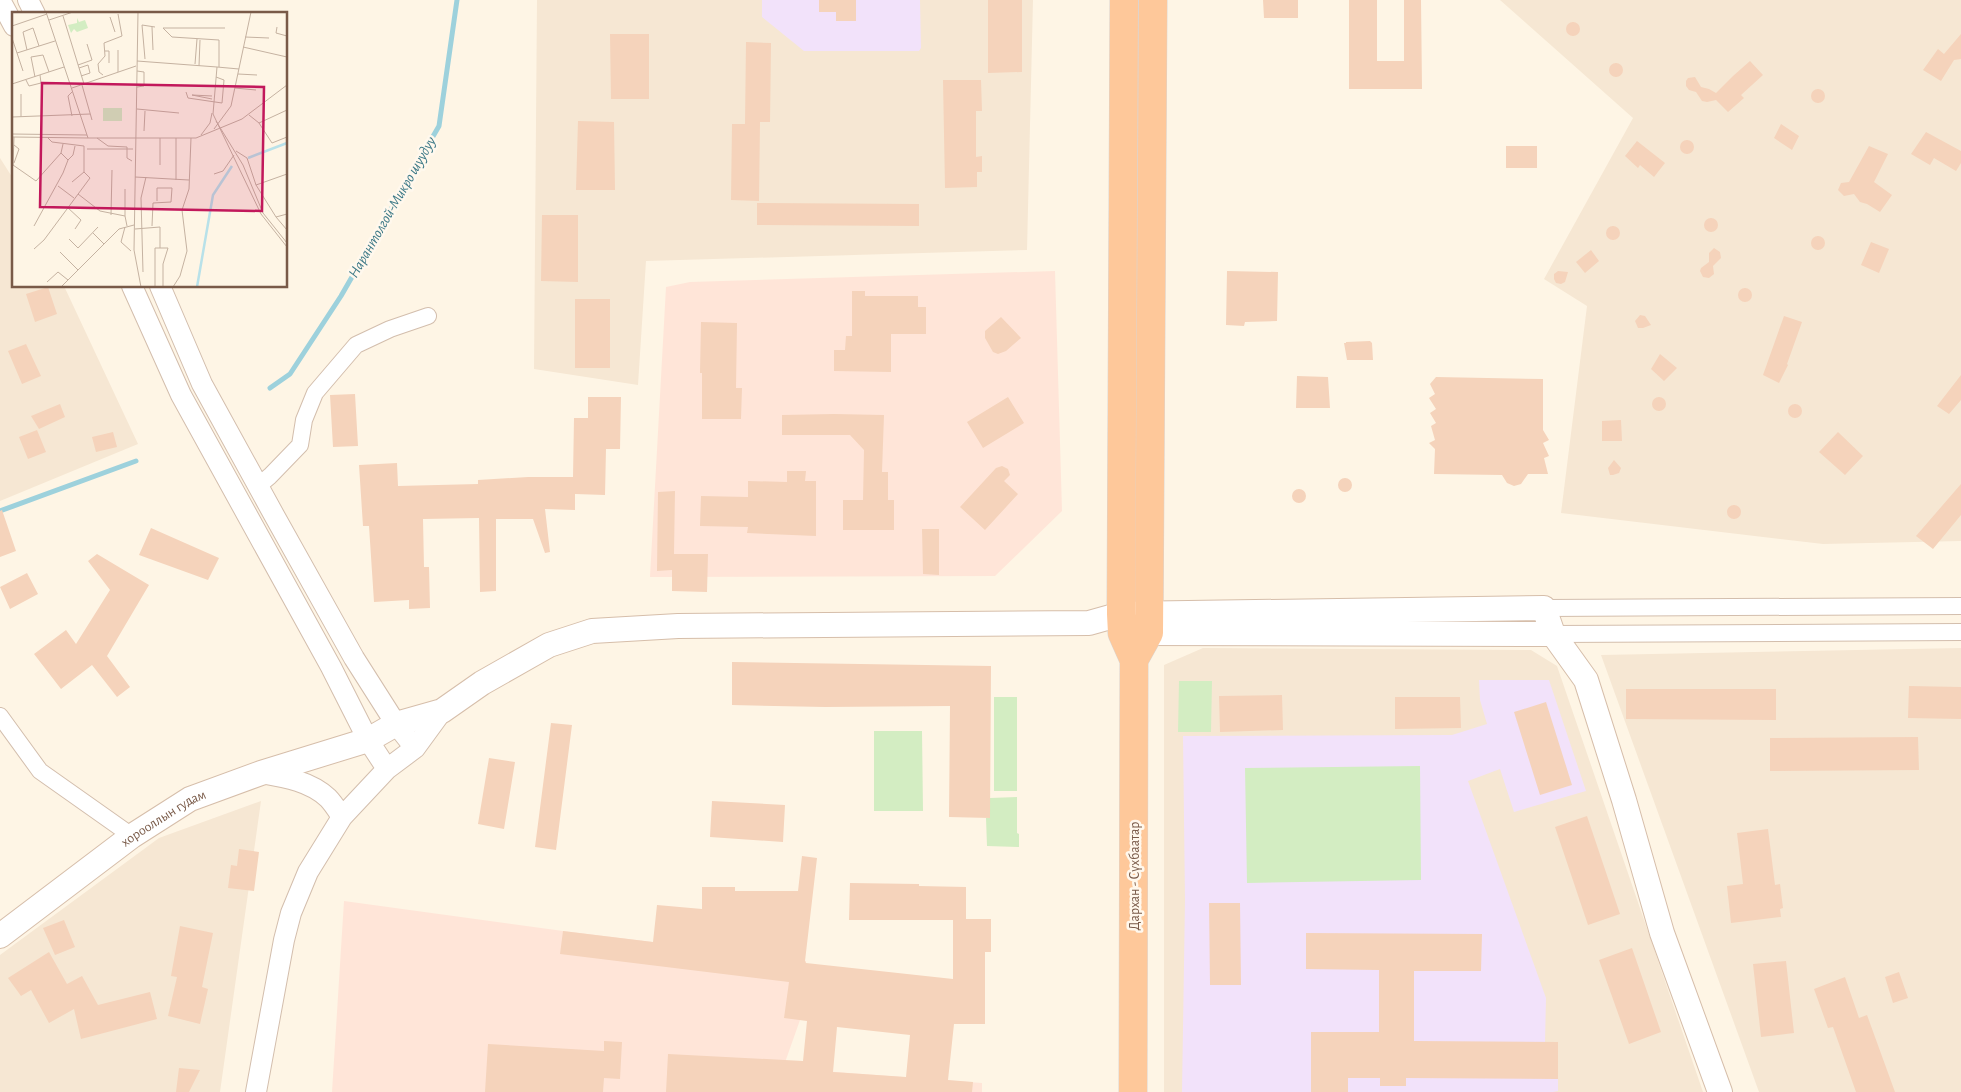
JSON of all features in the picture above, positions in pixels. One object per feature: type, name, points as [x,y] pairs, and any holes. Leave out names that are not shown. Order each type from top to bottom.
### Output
[{"type":"highway","points":[[1124,0],[1122,624],[1134,660]]},
{"type":"highway","points":[[1134,660],[1149,623],[1153,0]]},
{"type":"highway","name":"Дархан - Сүхбаатар","points":[[1133,1092],[1134,660]]},
{"type":"main road","points":[[1149,623],[1544,608],[1553,634],[1586,680],[1624,800],[1662,933],[1720,1092]]},
{"type":"main road","name":"хорооллын гудам","points":[[0,936],[132,836],[190,799],[261,773],[368,740],[396,724],[442,711],[482,683],[549,645],[592,631],[678,626],[1149,623]]},
{"type":"main road","points":[[1149,623],[1553,634]]},
{"type":"street","points":[[0,0],[12,22]]},
{"type":"street","points":[[28,0],[35,12]]},
{"type":"street","points":[[133,288],[181,395],[331,667],[368,740],[387,769]]},
{"type":"street","points":[[161,288],[202,384],[258,486],[354,658],[396,724],[415,748]]},
{"type":"street","points":[[258,486],[300,445],[304,420],[315,393],[356,345],[390,329],[428,316]]},
{"type":"street","points":[[1544,608],[1961,606]]},
{"type":"street","points":[[1553,634],[1961,632]]},
{"type":"street","points":[[256,1092],[284,940],[291,913],[308,872],[342,817],[387,769],[415,748],[442,711]]},
{"type":"street","points":[[0,716],[40,771],[132,836]]},
{"type":"street","points":[[261,773],[307,784],[327,798],[342,817]]},
{"type":"shaded area","points":[[537,0],[1033,0],[1027,250],[646,261],[638,385],[534,369]]},
{"type":"shaded area","points":[[762,0],[920,0],[921,48],[919,51],[804,51],[762,17]]},
{"type":"shaded area","points":[[1500,0],[1961,0],[1961,541],[1823,544],[1561,513],[1587,306],[1544,279],[1633,118]]},
{"type":"shaded area","points":[[0,158],[12,177],[12,288],[65,288],[138,444],[0,501]]},
{"type":"shaded area","points":[[1055,271],[1062,511],[995,576],[650,577],[666,287],[690,282]]},
{"type":"shaded area","points":[[1203,648],[1531,650],[1557,666],[1703,1092],[1164,1092],[1164,665]]},
{"type":"shaded area","points":[[1961,648],[1961,1092],[1759,1092],[1601,655]]},
{"type":"shaded area","points":[[1479,680],[1549,680],[1586,791],[1514,812],[1500,769],[1468,781],[1546,998],[1545,1042],[1558,1042],[1558,1091],[1182,1092],[1185,900],[1183,736],[1452,735],[1487,724],[1480,700]]},
{"type":"shaded area","points":[[261,801],[220,1092],[0,1092],[0,955],[159,838]]},
{"type":"shaded area","points":[[344,901],[563,931],[806,961],[800,1020],[783,1068],[982,1083],[982,1092],[332,1092]]},
{"type":"green space","points":[[1179,681],[1212,681],[1211,732],[1178,732]]},
{"type":"green space","points":[[994,697],[1017,697],[1017,791],[994,791]]},
{"type":"green space","points":[[874,731],[922,731],[923,811],[874,811]]},
{"type":"green space","points":[[1420,766],[1421,880],[1247,883],[1245,768]]},
{"type":"green space","points":[[1017,797],[1019,847],[987,846],[986,818],[990,818],[990,798]]},
{"type":"building","points":[[819,0],[856,0],[856,21],[836,21],[836,12],[819,12]]},
{"type":"building","points":[[988,0],[1022,0],[1022,72],[988,73]]},
{"type":"building","points":[[1263,0],[1298,0],[1298,18],[1264,18]]},
{"type":"building","points":[[1349,0],[1377,0],[1377,61],[1404,61],[1404,0],[1421,0],[1422,89],[1349,89]]},
{"type":"building","points":[[1570,22],[1576,22],[1580,29],[1576,36],[1570,36],[1566,32],[1566,26]]},
{"type":"building","points":[[610,34],[649,34],[649,99],[611,99]]},
{"type":"building","points":[[1961,34],[1961,59],[1954,60],[1941,81],[1923,70],[1938,49],[1944,54]]},
{"type":"building","points":[[746,42],[771,43],[770,122],[760,122],[759,201],[731,200],[732,124],[745,124]]},
{"type":"building","points":[[1750,61],[1763,75],[1741,95],[1744,98],[1728,112],[1716,100],[1702,101],[1696,92],[1689,90],[1686,86],[1688,78],[1695,77],[1701,87],[1716,93]]},
{"type":"building","points":[[1613,63],[1619,63],[1623,70],[1619,77],[1613,77],[1609,73],[1609,67]]},
{"type":"building","points":[[943,80],[981,80],[982,111],[976,111],[976,157],[982,156],[982,172],[977,172],[977,187],[945,188]]},
{"type":"building","points":[[1815,89],[1821,89],[1825,96],[1821,103],[1815,103],[1811,99],[1811,93]]},
{"type":"building","points":[[578,121],[614,122],[615,190],[576,190]]},
{"type":"building","points":[[1781,124],[1799,136],[1792,150],[1774,138]]},
{"type":"building","points":[[1926,132],[1961,151],[1961,163],[1956,171],[1934,158],[1930,165],[1911,154]]},
{"type":"building","points":[[1684,140],[1690,140],[1694,147],[1690,154],[1684,154],[1680,150],[1680,144]]},
{"type":"building","points":[[1637,141],[1665,163],[1654,177],[1640,165],[1638,168],[1625,156]]},
{"type":"building","points":[[1506,146],[1537,146],[1537,168],[1506,168]]},
{"type":"building","points":[[1869,146],[1888,154],[1874,182],[1892,195],[1880,212],[1860,202],[1854,194],[1844,196],[1838,190],[1841,183],[1849,182]]},
{"type":"building","points":[[757,203],[919,204],[919,226],[757,225]]},
{"type":"building","points":[[542,215],[578,215],[578,282],[541,281]]},
{"type":"building","points":[[1711,218],[1716,220],[1718,225],[1716,230],[1711,232],[1706,230],[1704,225],[1706,220]]},
{"type":"building","points":[[1613,226],[1618,228],[1620,233],[1618,238],[1613,240],[1608,238],[1606,233],[1608,228]]},
{"type":"building","points":[[1818,236],[1823,238],[1825,243],[1823,248],[1818,250],[1813,248],[1811,243],[1813,238]]},
{"type":"building","points":[[1871,242],[1889,249],[1879,273],[1861,265]]},
{"type":"building","points":[[1714,248],[1720,252],[1721,258],[1713,266],[1714,274],[1709,278],[1703,277],[1700,271],[1701,268],[1709,262],[1709,253]]},
{"type":"building","points":[[1591,250],[1599,261],[1585,273],[1576,262]]},
{"type":"building","points":[[1227,271],[1278,272],[1277,321],[1245,322],[1244,326],[1226,325]]},
{"type":"building","points":[[1558,271],[1568,272],[1565,282],[1561,284],[1556,283],[1554,279],[1554,274]]},
{"type":"building","points":[[48,288],[57,314],[35,322],[26,294]]},
{"type":"building","points":[[1745,288],[1750,290],[1752,295],[1750,300],[1745,302],[1740,300],[1738,295],[1740,290]]},
{"type":"building","points":[[852,291],[865,291],[865,296],[918,296],[918,307],[926,307],[926,334],[891,334],[891,372],[834,371],[834,350],[845,350],[846,336],[852,336]]},
{"type":"building","points":[[575,299],[610,299],[610,368],[575,368]]},
{"type":"building","points":[[1640,315],[1645,316],[1651,325],[1638,328],[1635,321]]},
{"type":"building","points":[[1784,316],[1802,322],[1788,365],[1779,383],[1763,375]]},
{"type":"building","points":[[1001,317],[1021,338],[1006,351],[998,354],[993,352],[985,338],[985,331]]},
{"type":"building","points":[[701,322],[737,323],[736,388],[742,388],[741,419],[702,419],[702,373],[700,373]]},
{"type":"building","points":[[1370,341],[1372,343],[1373,360],[1347,360],[1344,343]]},
{"type":"building","points":[[26,344],[41,376],[22,384],[8,351]]},
{"type":"building","points":[[1660,354],[1677,368],[1664,381],[1651,369]]},
{"type":"building","points":[[1961,375],[1961,400],[1949,414],[1937,406]]},
{"type":"building","points":[[1297,376],[1328,377],[1330,408],[1296,408]]},
{"type":"building","points":[[1436,377],[1543,379],[1543,430],[1549,440],[1543,443],[1549,456],[1544,458],[1548,474],[1528,474],[1521,484],[1514,486],[1507,483],[1502,475],[1434,474],[1435,449],[1429,443],[1435,440],[1431,426],[1436,423],[1430,413],[1436,409],[1429,398],[1435,394],[1430,384]]},
{"type":"building","points":[[355,394],[358,446],[333,447],[330,395]]},
{"type":"building","points":[[588,397],[621,397],[620,449],[606,449],[605,495],[575,494],[575,510],[545,509],[550,552],[545,553],[533,519],[496,519],[496,591],[480,592],[479,518],[423,519],[424,567],[429,567],[430,608],[409,609],[409,600],[374,602],[369,526],[363,526],[359,465],[397,463],[398,486],[478,484],[478,480],[528,477],[573,477],[574,418],[588,418]]},
{"type":"building","points":[[1008,397],[1024,423],[983,448],[967,422]]},
{"type":"building","points":[[1659,397],[1664,399],[1666,404],[1664,409],[1659,411],[1654,409],[1652,404],[1654,399]]},
{"type":"building","points":[[60,404],[65,417],[39,429],[31,416]]},
{"type":"building","points":[[1795,404],[1800,406],[1802,411],[1800,416],[1795,418],[1790,416],[1788,411],[1790,406]]},
{"type":"building","points":[[782,415],[884,415],[882,472],[888,472],[888,500],[894,500],[894,530],[843,530],[843,500],[863,500],[864,450],[850,435],[782,435]]},
{"type":"building","points":[[1621,420],[1622,441],[1602,441],[1602,421]]},
{"type":"building","points":[[37,430],[46,452],[28,459],[19,437]]},
{"type":"building","points":[[113,432],[117,447],[96,452],[92,437]]},
{"type":"building","points":[[1838,432],[1863,456],[1845,475],[1819,452]]},
{"type":"building","points":[[1614,460],[1621,468],[1619,473],[1610,475],[1608,468]]},
{"type":"building","points":[[1002,466],[1008,469],[1010,475],[1004,481],[1018,494],[985,530],[960,507],[996,468]]},
{"type":"building","points":[[787,471],[806,471],[805,481],[816,481],[816,536],[747,533],[748,527],[700,526],[701,496],[748,497],[748,481],[787,482]]},
{"type":"building","points":[[1345,478],[1350,480],[1352,485],[1350,490],[1345,492],[1340,490],[1338,485],[1340,480]]},
{"type":"building","points":[[1961,484],[1961,515],[1933,549],[1916,536]]},
{"type":"building","points":[[1299,489],[1304,491],[1306,496],[1304,501],[1299,503],[1294,501],[1292,496],[1294,491]]},
{"type":"building","points":[[675,491],[674,554],[708,554],[707,592],[672,591],[672,570],[657,571],[658,492]]},
{"type":"building","points":[[1734,505],[1739,507],[1741,512],[1739,517],[1734,519],[1729,517],[1727,512],[1729,507]]},
{"type":"building","points":[[2,510],[16,551],[0,557],[0,511]]},
{"type":"building","points":[[151,528],[219,558],[208,580],[139,555]]},
{"type":"building","points":[[922,529],[939,529],[939,575],[923,574]]},
{"type":"building","points":[[97,554],[149,585],[107,656],[130,687],[117,697],[92,665],[61,689],[34,654],[66,630],[76,644],[110,590],[88,561]]},
{"type":"building","points":[[27,573],[38,594],[10,609],[0,587]]},
{"type":"building","points":[[732,662],[991,666],[990,818],[949,817],[950,706],[825,707],[732,705]]},
{"type":"building","points":[[1909,686],[1961,687],[1961,719],[1908,718]]},
{"type":"building","points":[[1626,689],[1776,689],[1776,720],[1626,719]]},
{"type":"building","points":[[1282,695],[1283,730],[1220,732],[1219,696]]},
{"type":"building","points":[[1395,697],[1460,697],[1461,728],[1395,729]]},
{"type":"building","points":[[1546,702],[1572,785],[1540,795],[1514,712]]},
{"type":"building","points":[[551,723],[572,725],[556,850],[535,847]]},
{"type":"building","points":[[1918,737],[1919,770],[1770,771],[1770,738]]},
{"type":"building","points":[[489,758],[515,762],[504,829],[478,824]]},
{"type":"building","points":[[712,801],[785,805],[783,842],[710,837]]},
{"type":"building","points":[[1587,816],[1620,914],[1588,925],[1555,827]]},
{"type":"building","points":[[1768,829],[1775,885],[1780,884],[1783,908],[1780,909],[1781,917],[1731,923],[1727,886],[1743,884],[1737,833]]},
{"type":"building","points":[[239,849],[259,852],[254,891],[228,888],[231,865],[237,866]]},
{"type":"building","points":[[802,856],[817,858],[806,963],[953,979],[953,920],[849,920],[850,883],[966,887],[966,919],[991,919],[991,952],[985,952],[985,1024],[954,1024],[948,1080],[973,1082],[972,1092],[666,1092],[668,1054],[803,1061],[807,1021],[784,1018],[789,982],[560,954],[563,931],[653,942],[657,905],[702,909],[702,887],[735,887],[735,891],[798,891]],"holes":[[[837,1027],[910,1035],[906,1077],[833,1072]]]},
{"type":"building","points":[[1209,903],[1240,903],[1241,985],[1210,985]]},
{"type":"building","points":[[64,920],[75,947],[55,955],[43,928]]},
{"type":"building","points":[[180,926],[213,933],[202,987],[208,989],[200,1024],[168,1016],[177,977],[171,976]]},
{"type":"building","points":[[1306,933],[1482,934],[1481,971],[1414,971],[1414,1041],[1558,1042],[1558,1079],[1406,1078],[1406,1086],[1380,1086],[1380,1078],[1348,1078],[1348,1092],[1311,1092],[1311,1032],[1379,1032],[1379,970],[1306,969]]},
{"type":"building","points":[[1632,948],[1661,1032],[1629,1044],[1599,960]]},
{"type":"building","points":[[49,952],[67,984],[82,976],[98,1005],[150,992],[157,1019],[81,1039],[74,1009],[49,1023],[31,990],[21,996],[8,978]]},
{"type":"building","points":[[1786,961],[1794,1033],[1761,1037],[1753,964]]},
{"type":"building","points":[[1899,972],[1908,998],[1893,1003],[1885,977]]},
{"type":"building","points":[[1845,977],[1859,1018],[1867,1015],[1895,1092],[1856,1092],[1833,1027],[1828,1028],[1814,989]]},
{"type":"building","points":[[604,1041],[622,1042],[620,1079],[604,1078],[603,1092],[485,1092],[488,1044],[604,1051]]},
{"type":"building","points":[[179,1068],[200,1070],[189,1092],[176,1092]]},
{"type":"waterway","name":"Нарантолгой-Микро шуудуу","points":[[270,388],[290,374],[341,296],[439,126],[457,0]]},
{"type":"waterway","name":"Нарантолгой-Микро шуудуу","points":[[0,511],[136,461]]}]
